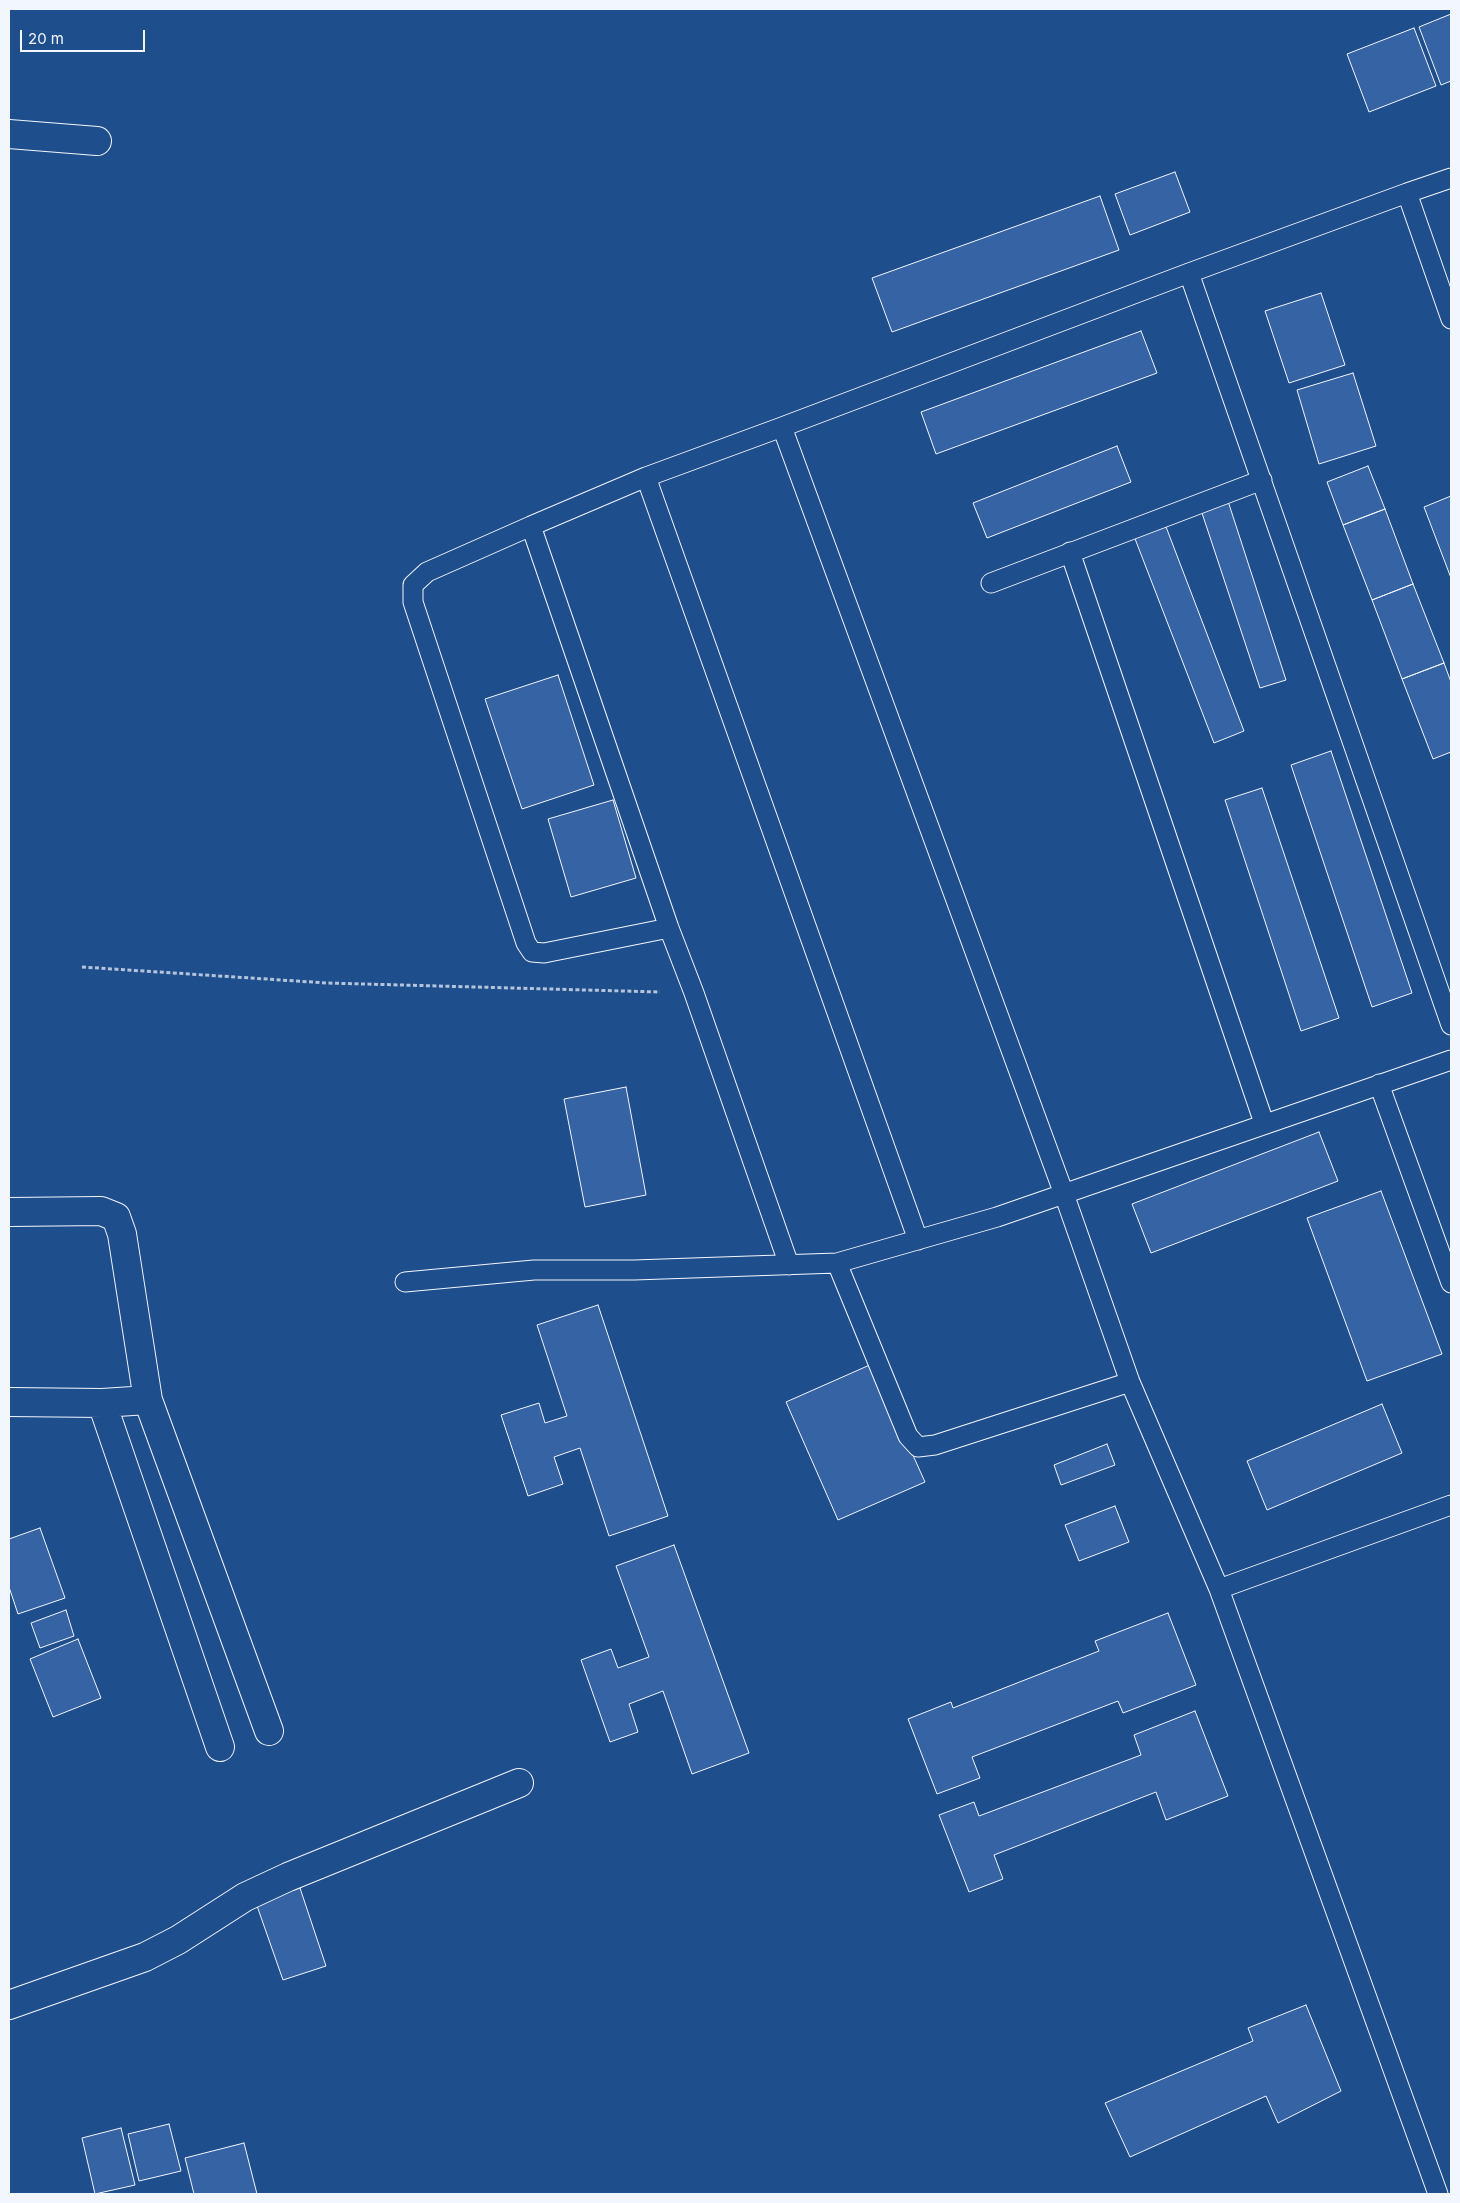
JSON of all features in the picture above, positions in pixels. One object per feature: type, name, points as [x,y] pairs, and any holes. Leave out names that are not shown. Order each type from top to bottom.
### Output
[{"type":"street","points":[[9,134],[97,141]]},
{"type":"street","points":[[9,1212],[101,1211],[116,1217],[122,1234],[148,1400],[269,1731]]},
{"type":"street","points":[[9,1402],[102,1403],[148,1400]]},
{"type":"street","points":[[102,1403],[220,1746]]},
{"type":"street","points":[[9,2005],[145,1957],[178,1940],[245,1896],[288,1876],[519,1783]]},
{"type":"lane","points":[[669,928],[544,953],[532,952],[526,944],[413,602],[413,585],[427,572],[646,477],[1189,273],[1451,178]]},
{"type":"lane","points":[[1407,194],[1451,319]]},
{"type":"lane","points":[[1189,273],[1451,1025]]},
{"type":"lane","points":[[782,427],[1064,1194],[1130,1382],[1219,1589],[1438,2194]]},
{"type":"lane","points":[[646,477],[918,1240]]},
{"type":"lane","points":[[991,583],[1262,480]]},
{"type":"lane","points":[[531,526],[669,928],[694,992],[790,1265]]},
{"type":"lane","points":[[1070,552],[1264,1123]]},
{"type":"lane","points":[[405,1282],[534,1270],[634,1270],[837,1263],[918,1240],[1064,1194],[1264,1123],[1451,1060]]},
{"type":"lane","points":[[1379,1084],[1451,1283]]},
{"type":"lane","points":[[837,1263],[908,1436],[918,1447],[934,1445],[1130,1382]]},
{"type":"lane","points":[[1219,1589],[1451,1505]]},
{"type":"path","points":[[82,967],[327,983],[694,992]]},
{"type":"building","points":[[1451,14],[1451,81],[1441,85],[1419,27]]},
{"type":"building","points":[[1414,28],[1436,86],[1369,112],[1347,54]]},
{"type":"building","points":[[1175,172],[1190,212],[1130,235],[1115,194]]},
{"type":"building","points":[[1100,196],[1119,250],[892,332],[872,278]]},
{"type":"building","points":[[1321,293],[1345,365],[1289,383],[1265,311]]},
{"type":"building","points":[[1141,331],[1157,373],[936,454],[921,412]]},
{"type":"building","points":[[1353,373],[1376,446],[1319,464],[1297,390]]},
{"type":"building","points":[[1117,446],[1131,482],[987,538],[973,503]]},
{"type":"building","points":[[1368,466],[1385,509],[1343,525],[1327,482]]},
{"type":"building","points":[[1451,496],[1451,578],[1424,507]]},
{"type":"building","points":[[1227,498],[1286,680],[1260,688],[1200,507]]},
{"type":"building","points":[[1385,509],[1413,584],[1372,600],[1343,525]]},
{"type":"building","points":[[1163,519],[1244,731],[1214,743],[1132,531]]},
{"type":"building","points":[[1413,584],[1444,663],[1402,679],[1372,600]]},
{"type":"building","points":[[1444,663],[1451,682],[1451,752],[1433,759],[1402,679]]},
{"type":"building","points":[[558,675],[594,785],[522,809],[485,699]]},
{"type":"building","points":[[1331,751],[1412,993],[1372,1007],[1291,765]]},
{"type":"building","points":[[1262,788],[1339,1018],[1301,1031],[1225,800]]},
{"type":"building","points":[[613,800],[636,878],[571,897],[548,819]]},
{"type":"building","points":[[626,1087],[646,1195],[585,1207],[564,1099]]},
{"type":"building","points":[[1319,1132],[1338,1181],[1151,1253],[1132,1204]]},
{"type":"building","points":[[1381,1191],[1442,1354],[1367,1381],[1307,1218]]},
{"type":"building","points":[[598,1305],[668,1516],[609,1536],[580,1448],[554,1457],[563,1484],[528,1496],[501,1415],[539,1403],[545,1423],[567,1416],[537,1325]]},
{"type":"building","points":[[872,1364],[925,1482],[838,1520],[786,1402]]},
{"type":"building","points":[[1382,1404],[1402,1453],[1267,1510],[1247,1461]]},
{"type":"building","points":[[1107,1444],[1115,1465],[1061,1485],[1054,1465]]},
{"type":"building","points":[[1115,1506],[1129,1542],[1079,1561],[1065,1525]]},
{"type":"building","points":[[40,1528],[65,1598],[18,1614],[9,1587],[9,1539]]},
{"type":"building","points":[[674,1545],[749,1753],[692,1774],[663,1691],[629,1704],[638,1732],[610,1742],[581,1660],[611,1649],[618,1668],[649,1657],[616,1566]]},
{"type":"building","points":[[66,1610],[74,1636],[40,1648],[31,1623]]},
{"type":"building","points":[[1168,1613],[1196,1685],[1123,1713],[1118,1701],[972,1757],[980,1778],[937,1794],[908,1719],[951,1702],[953,1708],[1099,1651],[1095,1641]]},
{"type":"building","points":[[78,1639],[101,1698],[53,1717],[30,1659]]},
{"type":"building","points":[[1195,1711],[1228,1796],[1166,1820],[1156,1792],[994,1855],[1003,1879],[969,1892],[939,1815],[974,1802],[979,1816],[1141,1755],[1134,1735]]},
{"type":"building","points":[[300,1888],[326,1966],[283,1980],[256,1903]]},
{"type":"building","points":[[1306,2005],[1341,2091],[1278,2123],[1266,2096],[1130,2157],[1105,2103],[1253,2041],[1248,2028]]},
{"type":"building","points":[[169,2124],[181,2171],[139,2181],[128,2134]]},
{"type":"building","points":[[121,2128],[135,2185],[95,2194],[82,2138]]},
{"type":"building","points":[[244,2143],[257,2194],[194,2194],[185,2158]]}]
